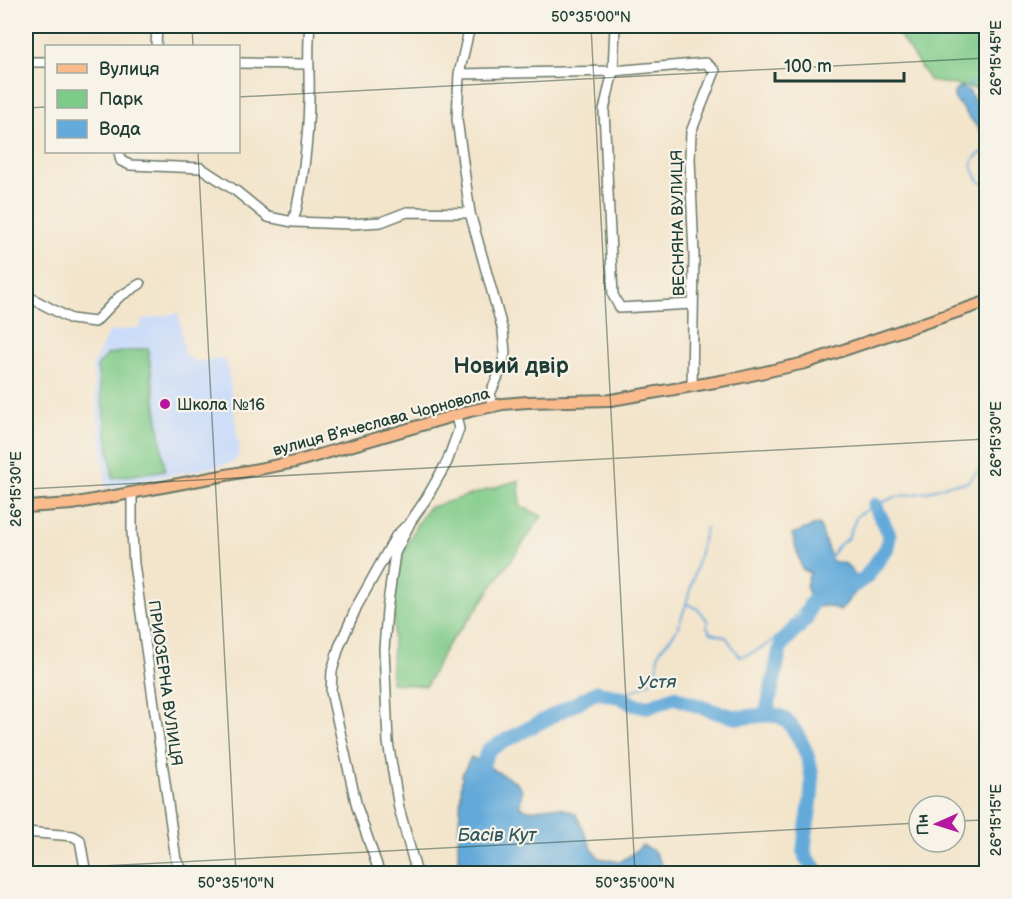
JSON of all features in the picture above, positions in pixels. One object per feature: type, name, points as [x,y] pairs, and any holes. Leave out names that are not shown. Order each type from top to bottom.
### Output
[{"type":"main road","name":"вулиця Вʼячеслава Чорновола","points":[[26,507],[72,504],[295,462],[493,407],[527,402],[611,400],[692,387],[806,363],[987,302]]},
{"type":"street","points":[[156,45],[157,26]]},
{"type":"street","points":[[293,222],[302,189],[306,154],[310,26]]},
{"type":"street","points":[[470,26],[459,75],[457,119],[470,213],[503,331],[505,352],[500,372],[490,394],[493,407]]},
{"type":"street","points":[[615,26],[613,71],[604,110],[613,295],[620,308],[693,304]]},
{"type":"street","points":[[26,62],[45,62]]},
{"type":"street","points":[[240,63],[308,64]]},
{"type":"street","name":"ВЕСНЯНА ВУЛИЦЯ","points":[[613,71],[706,63],[716,71],[691,132],[694,256],[692,387]]},
{"type":"street","points":[[459,75],[613,71]]},
{"type":"street","points":[[119,153],[121,161],[130,165],[201,168],[237,191],[268,217],[293,222],[351,224],[381,222],[407,212],[470,213]]},
{"type":"street","points":[[26,283],[27,296],[72,319],[95,322],[119,297],[140,284]]},
{"type":"street","points":[[380,873],[357,807],[335,718],[331,692],[332,671],[339,646],[357,606],[396,537],[426,499],[447,462],[459,429],[456,416]]},
{"type":"street","name":"ПРИОЗЕРНА ВУЛИЦЯ","points":[[132,493],[134,564],[176,860],[183,873]]},
{"type":"street","points":[[411,520],[395,553],[384,649],[388,742],[399,808],[417,873]]},
{"type":"street","points":[[26,832],[73,836],[80,840],[86,873]]},
{"type":"shaded area","name":"Школа №16","points":[[179,313],[185,355],[197,362],[218,358],[227,362],[240,454],[232,463],[106,488],[92,366],[109,332],[141,327],[141,320]]},
{"type":"green space","points":[[893,26],[986,26],[986,85],[980,89],[930,81]]},
{"type":"green space","points":[[148,348],[165,470],[113,478],[97,367],[108,354]]},
{"type":"green space","points":[[519,480],[520,506],[542,516],[473,614],[446,647],[426,686],[391,683],[397,568],[415,527],[428,508]]},
{"type":"water","points":[[960,87],[970,92],[977,107],[986,117],[986,138],[954,98],[954,92]]},
{"type":"water","points":[[819,524],[832,561],[846,564],[862,584],[840,611],[829,606],[814,607],[806,586],[810,573],[802,569],[792,534]]},
{"type":"water","name":"Басів Кут","points":[[471,757],[516,782],[522,790],[520,806],[525,809],[556,807],[576,814],[592,849],[599,858],[620,862],[642,845],[654,851],[666,873],[459,873],[458,845],[462,775]]},
{"type":"waterway","points":[[966,92],[969,84],[986,78]]},
{"type":"waterway","points":[[986,151],[976,157],[972,164],[980,182],[986,184]]},
{"type":"waterway","points":[[829,559],[837,547],[848,538],[857,516],[871,507],[895,497],[927,492],[950,484],[966,483],[982,467],[986,466]]},
{"type":"waterway","points":[[766,715],[781,645],[806,619],[811,603],[826,592],[853,586],[866,577],[887,548],[889,535],[875,505]]},
{"type":"waterway","points":[[621,697],[648,683],[656,676],[659,653],[676,631],[683,615],[706,528]]},
{"type":"waterway","points":[[687,604],[698,609],[708,621],[707,627],[711,633],[726,637],[740,657],[764,647],[782,632],[797,615],[811,593]]},
{"type":"waterway","name":"Устя","points":[[477,781],[488,750],[597,692],[621,697],[632,704],[641,706],[651,706],[674,697],[736,717],[776,715],[784,719],[799,738],[810,767],[812,793],[804,850],[806,858],[820,874]]},
{"type":"place","name":"Школа №16","points":[[165,404]]},
{"type":"district","name":"Новий двір","points":[[511,365]]}]
